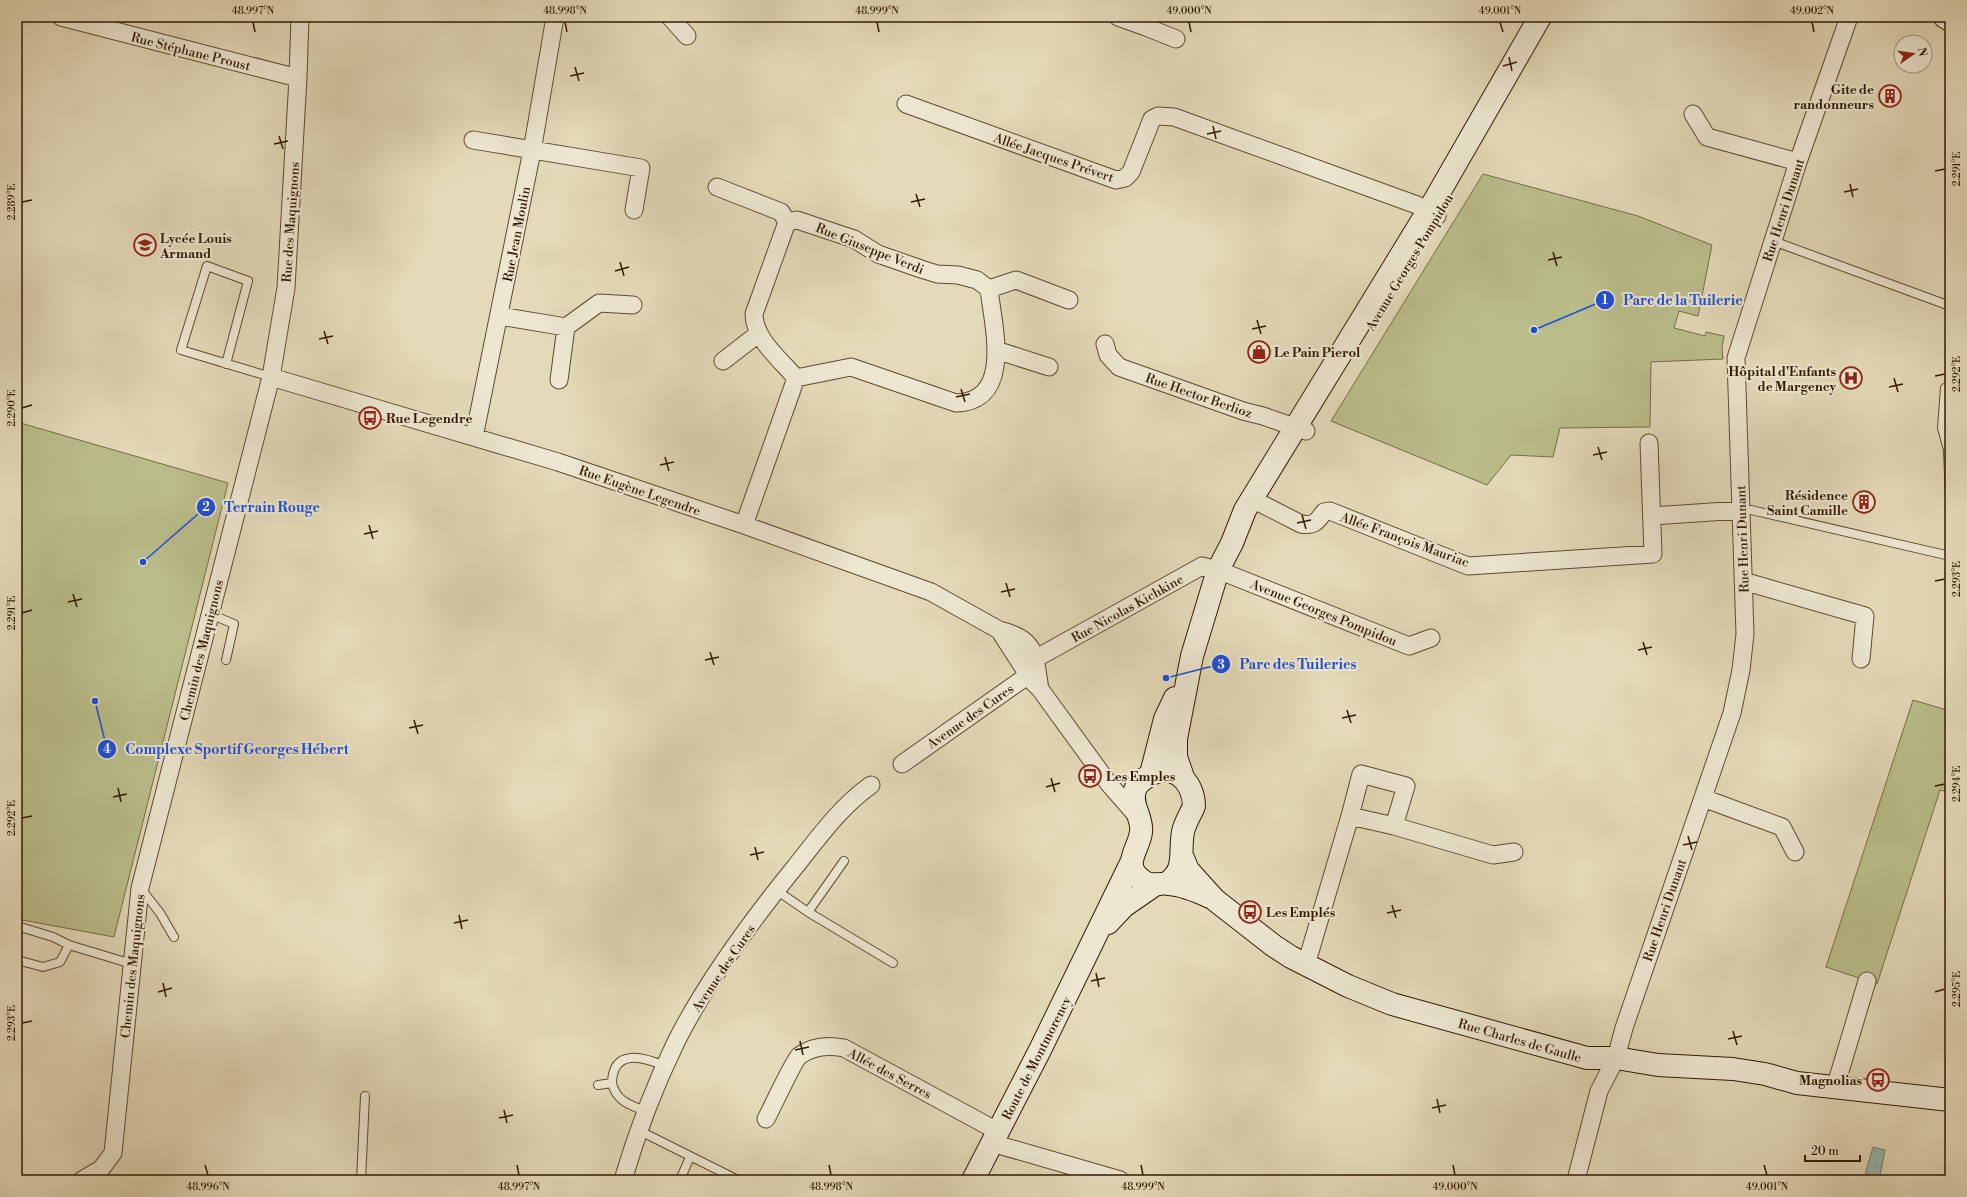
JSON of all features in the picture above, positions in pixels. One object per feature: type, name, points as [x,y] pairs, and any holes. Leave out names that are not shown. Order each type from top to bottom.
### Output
[{"type":"main road","name":"Avenue Georges Pompidou","points":[[1432,214],[1540,17]]},
{"type":"main road","name":"Avenue Georges Pompidou","points":[[1183,858],[1183,832],[1194,806],[1193,792],[1183,777],[1176,757],[1176,739],[1192,656],[1218,570],[1232,543],[1245,510],[1256,502],[1552,17]]},
{"type":"main road","points":[[1945,17],[1950,20]]},
{"type":"main road","name":"Avenue Georges Pompidou","points":[[1139,817],[1134,800],[1145,779],[1165,719],[1192,656]]},
{"type":"main road","points":[[1145,779],[1162,770],[1172,772],[1183,777]]},
{"type":"main road","name":"Route de Montmorency","points":[[973,1180],[1097,934],[1131,863],[1141,832],[1139,817]]},
{"type":"main road","points":[[1183,858],[1188,870],[1215,900]]},
{"type":"main road","name":"Route de Montmorency","points":[[1097,934],[1124,906],[1140,893],[1177,874],[1183,858]]},
{"type":"main road","points":[[1131,863],[1137,875],[1143,882],[1190,889],[1215,900]]},
{"type":"main road","name":"Rue Charles de Gaulle","points":[[1215,900],[1274,946],[1306,965],[1348,986],[1392,1004],[1587,1058],[1616,1058],[1658,1065],[1733,1069],[1765,1074],[1797,1083],[1950,1100]]},
{"type":"street","name":"Rue Stéphane Proust","points":[[61,17],[298,78]]},
{"type":"street","name":"Rue des Maquignons","points":[[271,377],[286,288],[300,17]]},
{"type":"street","name":"Rue Jean Moulin","points":[[474,437],[532,151],[555,17]]},
{"type":"street","points":[[670,17],[687,36]]},
{"type":"street","points":[[1118,17],[1148,22],[1176,39]]},
{"type":"street","name":"Rue Henri Dunant","points":[[1576,1180],[1599,1091],[1616,1058],[1624,1028],[1732,713],[1741,670],[1745,634],[1736,358],[1798,162],[1849,17]]},
{"type":"street","name":"Allée Jacques Prévert","points":[[906,104],[1116,180],[1125,178],[1131,172],[1152,119],[1158,116],[1174,117],[1417,205],[1432,214]]},
{"type":"street","points":[[1692,114],[1707,137],[1798,162]]},
{"type":"street","points":[[473,140],[641,168],[634,210]]},
{"type":"street","points":[[717,187],[781,212],[787,222],[755,306],[754,322],[758,334],[796,378]]},
{"type":"street","name":"Rue Giuseppe Verdi","points":[[787,222],[797,220],[832,231],[854,240],[878,254],[937,274],[958,275],[977,280],[989,289]]},
{"type":"street","points":[[796,378],[851,367],[956,403],[967,403],[985,393],[990,384],[995,368],[996,350],[989,289],[1016,280],[1069,300]]},
{"type":"street","points":[[499,316],[566,327],[599,303],[633,304]]},
{"type":"street","points":[[558,380],[566,327]]},
{"type":"street","points":[[723,361],[758,334]]},
{"type":"street","name":"Rue Hector Berlioz","points":[[1105,344],[1108,355],[1119,367],[1243,411],[1301,428]]},
{"type":"street","points":[[996,350],[1049,367]]},
{"type":"street","name":"Rue Eugène Legendre","points":[[271,377],[558,462],[744,525],[931,592],[999,630],[1034,667],[1040,689],[1109,784],[1139,817]]},
{"type":"street","name":"Chemin des Maquignons","points":[[86,1178],[108,1162],[113,1153],[140,888],[271,377]]},
{"type":"street","points":[[744,525],[796,378]]},
{"type":"street","name":"Allée François Mauriac","points":[[1256,502],[1301,524],[1310,526],[1317,522],[1324,512],[1330,511],[1468,566],[1653,554],[1649,443]]},
{"type":"street","points":[[1652,516],[1741,510]]},
{"type":"street","name":"Rue Nicolas Kichkine","points":[[1034,667],[1042,655],[1202,566],[1218,570]]},
{"type":"street","name":"Avenue Georges Pompidou","points":[[1218,570],[1409,646],[1431,638]]},
{"type":"street","points":[[1743,581],[1865,616],[1861,659]]},
{"type":"street","name":"Avenue des Cures","points":[[902,764],[1034,667]]},
{"type":"street","points":[[1306,965],[1361,774],[1406,786],[1394,826]]},
{"type":"street","points":[[1109,784],[1123,786],[1145,779]]},
{"type":"street","name":"Avenue des Cures","points":[[623,1180],[638,1130],[646,1111],[677,1041],[710,983],[776,890],[836,816],[857,795],[871,785]]},
{"type":"street","points":[[1703,798],[1782,826],[1795,852]]},
{"type":"street","points":[[1350,816],[1394,826],[1493,855],[1514,852]]},
{"type":"street","points":[[1835,1088],[1867,981]]},
{"type":"street","name":"Allée des Serres","points":[[766,1119],[798,1056],[814,1049],[830,1045],[844,1048],[995,1137],[1120,1180]]},
{"type":"lane","points":[[1774,241],[1950,306]]},
{"type":"lane","points":[[226,364],[248,281],[207,266],[181,350],[226,364],[271,377]]},
{"type":"lane","points":[[1945,388],[1942,428],[1949,449],[1950,500]]},
{"type":"lane","points":[[1741,510],[1751,510],[1950,556]]},
{"type":"lane","points":[[210,614],[234,624],[226,660]]},
{"type":"lane","points":[[808,912],[844,861]]},
{"type":"lane","points":[[140,888],[160,913],[174,937]]},
{"type":"lane","points":[[776,890],[808,912],[893,964]]},
{"type":"lane","points":[[17,926],[53,937],[69,945],[132,964]]},
{"type":"lane","points":[[17,960],[43,967],[60,962],[69,945]]},
{"type":"lane","points":[[646,1111],[625,1103],[618,1098],[612,1083],[612,1074],[616,1066],[622,1061],[640,1057],[666,1066]]},
{"type":"lane","points":[[598,1085],[612,1083]]},
{"type":"lane","points":[[361,1180],[365,1096]]},
{"type":"lane","points":[[638,1130],[733,1179]]},
{"type":"lane","points":[[680,1180],[690,1157]]},
{"type":"green space","points":[[1483,174],[1638,216],[1712,245],[1698,316],[1679,311],[1674,328],[1705,336],[1706,332],[1724,336],[1722,348],[1723,359],[1651,362],[1650,427],[1560,428],[1553,457],[1511,455],[1487,485],[1331,421]]},
{"type":"green space","points":[[17,422],[228,483],[114,937],[17,919]]},
{"type":"green space","points":[[1913,700],[1950,711],[1950,793],[1940,790],[1877,984],[1826,967]]},
{"type":"water","points":[[1873,1147],[1885,1150],[1879,1180],[1864,1178]]},
{"type":"place","name":"Gite de randonneurs","points":[[1890,96]]},
{"type":"place","name":"Lycée Louis Armand","points":[[145,245]]},
{"type":"place","name":"Parc de la Tuilerie","points":[[1534,330]]},
{"type":"place","name":"Le Pain Pierol","points":[[1259,352]]},
{"type":"place","name":"Hôpital d'Enfants de Margency","points":[[1851,378]]},
{"type":"place","name":"Rue Legendre","points":[[370,418]]},
{"type":"place","name":"Résidence Saint Camille","points":[[1864,502]]},
{"type":"place","name":"Terrain Rouge","points":[[143,562]]},
{"type":"place","name":"Parc des Tuileries","points":[[1166,678]]},
{"type":"place","name":"Complexe Sportif Georges Hébert","points":[[95,701]]},
{"type":"place","name":"Les Emples","points":[[1090,776]]},
{"type":"place","name":"Les Emplés","points":[[1250,912]]},
{"type":"place","name":"Magnolias","points":[[1878,1080]]}]
